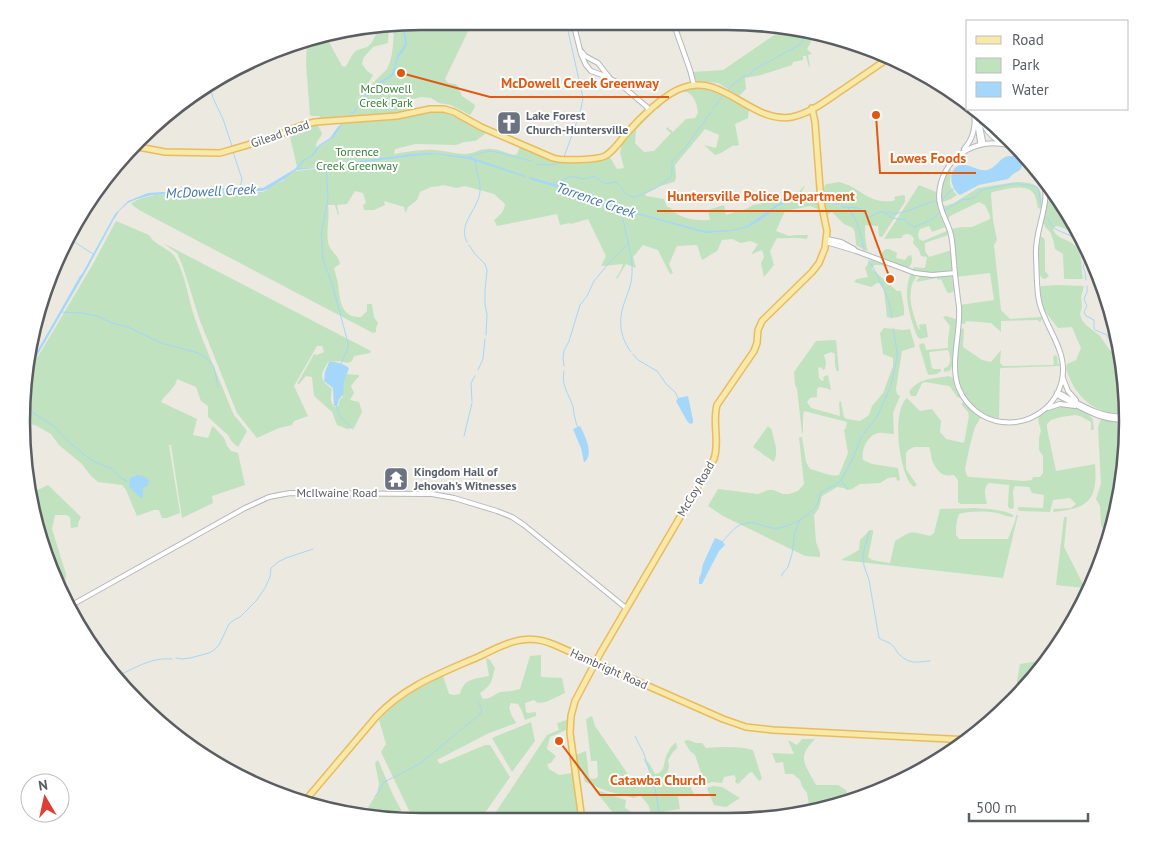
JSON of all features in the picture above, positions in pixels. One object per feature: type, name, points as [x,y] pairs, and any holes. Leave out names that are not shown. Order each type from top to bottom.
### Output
[{"type":"main road","name":"Gilead Road","points":[[142,148],[171,152],[220,153],[274,137],[308,124],[398,116],[436,109],[448,110],[544,156],[564,160],[597,158],[606,155],[648,110],[680,88],[706,85],[718,89],[771,116],[790,117],[800,115],[812,108],[878,61]]},
{"type":"main road","name":"Gilead Road","points":[[812,108],[815,108],[883,62]]},
{"type":"main road","name":"McCoy Road","points":[[581,813],[571,740],[570,723],[574,701],[626,608],[714,459],[717,448],[715,412],[717,405],[754,351],[760,323],[814,270],[824,252],[826,224],[821,200],[815,122],[812,108]]},
{"type":"main road","name":"Hambright Road","points":[[309,796],[382,710],[401,694],[422,682],[520,640],[548,642],[746,727],[956,739]]},
{"type":"street","points":[[575,30],[583,62],[589,69],[612,79]]},
{"type":"street","points":[[676,30],[694,85]]},
{"type":"street","points":[[580,50],[585,56],[600,64],[607,75],[647,107],[648,110]]},
{"type":"street","points":[[974,118],[973,136],[945,171],[940,184],[939,195],[942,214],[951,234],[959,313],[955,374],[958,386],[964,398],[980,414],[992,420],[1002,422],[1026,420],[1056,405],[1065,404],[1083,407]]},
{"type":"street","points":[[975,118],[982,144]]},
{"type":"street","points":[[980,122],[982,144]]},
{"type":"street","points":[[984,125],[989,134],[1001,142]]},
{"type":"street","points":[[962,152],[982,144],[1003,144]]},
{"type":"street","points":[[1045,409],[1057,393],[1063,375],[1063,362],[1060,351],[1039,300],[1036,247],[1046,194]]},
{"type":"street","points":[[826,240],[918,274],[955,273]]},
{"type":"street","points":[[1063,375],[1070,393],[1083,407]]},
{"type":"street","points":[[1057,393],[1059,396],[1083,407],[1096,416],[1119,419]]},
{"type":"street","name":"McIlwaine Road","points":[[75,603],[263,499],[290,493],[342,492],[438,494],[505,514],[524,525],[626,608]]},
{"type":"green space","name":"McDowell Creek Park","points":[[469,30],[445,79],[448,83],[458,86],[462,96],[475,105],[470,115],[451,105],[439,103],[431,98],[421,97],[410,101],[411,113],[352,116],[311,121],[321,116],[310,115],[307,47],[328,41],[342,66],[345,67],[355,52],[368,47],[376,33],[389,32],[388,43],[373,47],[364,57],[362,64],[373,75],[364,91],[353,103],[387,69],[394,31]]},
{"type":"green space","points":[[777,33],[812,40],[807,49],[812,54],[808,55],[810,67],[806,56],[803,56],[803,60],[793,62],[792,65],[745,78],[746,89],[739,96],[718,83],[696,81],[693,72],[723,70]]},
{"type":"green space","name":"Torrence Creek Greenway","points":[[697,87],[717,92],[749,108],[748,118],[735,124],[739,145],[734,145],[715,155],[704,145],[716,148],[719,135],[705,129],[675,165],[676,178],[674,182],[660,186],[645,194],[646,196],[664,199],[667,207],[683,217],[710,220],[708,210],[724,205],[726,215],[753,205],[786,198],[786,190],[787,196],[794,196],[805,185],[800,195],[817,193],[820,210],[810,206],[785,211],[776,231],[789,236],[808,235],[807,239],[777,238],[770,251],[774,265],[764,277],[761,263],[764,257],[762,250],[752,254],[758,244],[750,241],[741,243],[732,239],[722,240],[717,251],[702,260],[697,245],[677,246],[669,264],[673,273],[670,274],[658,250],[643,245],[633,257],[636,268],[626,264],[617,279],[623,264],[601,266],[606,256],[588,219],[560,225],[557,214],[497,226],[494,220],[503,211],[505,204],[494,194],[465,186],[457,188],[443,185],[431,187],[420,192],[417,200],[408,207],[406,212],[404,207],[384,201],[385,205],[374,210],[364,210],[363,205],[366,203],[363,193],[355,191],[347,204],[337,205],[339,215],[335,205],[328,205],[328,242],[340,264],[334,268],[342,306],[349,314],[361,317],[367,311],[367,304],[372,304],[374,317],[378,323],[376,332],[373,333],[139,210],[131,204],[140,199],[155,195],[230,191],[262,192],[274,184],[283,181],[293,172],[323,168],[323,166],[294,170],[297,167],[289,132],[317,124],[322,133],[316,145],[317,148],[330,140],[342,123],[434,111],[445,111],[445,113],[485,133],[475,141],[456,145],[416,144],[395,149],[394,154],[428,150],[465,154],[491,149],[514,155],[517,154],[520,147],[544,158],[556,161],[609,156],[617,169],[624,168],[620,153],[624,138],[647,115],[649,116],[636,130],[635,143],[644,152],[654,151],[671,133],[666,129],[667,127],[673,132],[686,119],[695,118],[698,113],[693,97],[687,92],[675,94]]},
{"type":"green space","name":"Torrence Creek Greenway","points":[[671,96],[665,102],[658,109],[656,108]]},
{"type":"green space","points":[[949,169],[951,169],[950,185],[957,195],[943,202],[941,201],[943,184]]},
{"type":"green space","points":[[839,182],[847,184],[870,198],[877,200],[893,201],[895,200],[894,197],[905,196],[905,202],[882,237],[879,236],[878,226],[865,225],[868,250],[866,251],[856,245],[853,228],[844,224],[831,212],[827,215],[825,210],[824,201],[842,207],[823,199],[822,194],[825,185]]},
{"type":"green space","points":[[1016,182],[1029,183],[1038,187],[1042,202],[1041,209],[1038,208],[1032,191],[1022,188],[1009,188],[992,192],[991,194],[997,240],[994,245],[1001,310],[1010,319],[1041,317],[1042,319],[1040,322],[1037,320],[1001,321],[1001,332],[991,323],[966,321],[965,324],[960,323],[960,305],[994,300],[990,273],[956,277],[951,229],[972,227],[990,219],[990,216],[985,205],[979,202],[952,215],[947,222],[941,205],[945,206],[954,203],[978,188]]},
{"type":"green space","points":[[919,185],[936,192],[938,210],[945,227],[932,232],[929,226],[920,229],[919,239],[923,241],[949,230],[951,234],[925,243],[925,251],[929,257],[952,250],[955,271],[928,273],[912,270],[914,267],[925,268],[927,257],[921,256],[913,243],[914,239],[912,236],[907,234],[903,235],[902,238],[884,239]]},
{"type":"green space","points":[[1050,200],[1070,231],[1056,226],[1053,229],[1057,235],[1071,242],[1077,248],[1081,259],[1083,279],[1064,278],[1063,254],[1055,249],[1051,234],[1043,224],[1047,202]]},
{"type":"green space","points":[[116,221],[149,235],[175,257],[182,271],[199,331],[232,411],[247,431],[238,447],[208,417],[208,406],[201,401],[196,387],[177,379],[174,386],[161,402],[197,419],[193,435],[208,438],[213,426],[224,438],[231,451],[238,453],[245,485],[212,496],[213,503],[182,518],[171,445],[169,445],[180,513],[162,518],[159,510],[154,510],[137,516],[122,485],[98,482],[82,464],[59,445],[51,434],[30,424],[35,362],[93,264]]},
{"type":"green space","points":[[1039,236],[1044,238],[1045,242],[1045,271],[1049,276],[1045,279],[1042,278],[1037,264]]},
{"type":"green space","points":[[163,243],[371,351],[370,353],[354,356],[352,361],[348,363],[339,361],[328,362],[322,374],[325,382],[332,389],[331,401],[335,407],[338,406],[340,399],[343,397],[343,384],[346,374],[359,375],[351,386],[354,393],[350,400],[359,402],[362,412],[354,428],[347,429],[337,425],[332,412],[314,396],[312,377],[306,376],[297,384],[314,354],[317,355],[324,352],[322,346],[317,346],[294,386],[308,416],[294,421],[292,425],[279,428],[257,438],[237,413],[200,321],[177,253]]},
{"type":"green space","points":[[886,249],[897,253],[896,258],[905,260],[911,255],[912,261],[910,266],[907,268],[884,258],[882,252]]},
{"type":"green space","points":[[871,260],[886,265],[884,267],[882,265],[874,265],[872,269],[897,291],[901,291],[904,315],[893,318],[887,317],[884,290],[879,283],[871,287],[854,282],[857,279],[868,277],[865,268]]},
{"type":"green space","points":[[912,274],[916,277],[911,289],[911,303],[919,330],[919,325],[922,324],[924,327],[923,324],[926,324],[928,337],[920,339],[917,336],[912,321],[907,299],[908,283]]},
{"type":"green space","points":[[949,275],[952,277],[954,289],[953,292],[949,293],[941,279],[916,282],[920,276]]},
{"type":"green space","points":[[1041,286],[1084,286],[1080,314],[1086,325],[1100,336],[1112,352],[1116,370],[1119,414],[1108,413],[1092,406],[1074,387],[1066,366],[1076,360],[1081,348],[1072,327],[1058,328],[1050,318],[1043,306]]},
{"type":"green space","points":[[943,317],[956,319],[952,367],[950,371],[944,372],[944,368],[948,366],[950,361],[948,350],[929,352],[932,368],[941,369],[941,371],[937,374],[929,375],[919,345],[923,343],[926,350],[948,348],[950,326]]},
{"type":"green space","points":[[884,328],[910,329],[915,347],[902,351],[896,389],[897,394],[900,396],[893,413],[894,434],[878,433],[871,437],[864,448],[863,460],[872,464],[898,468],[900,480],[898,481],[895,477],[888,478],[880,483],[860,484],[847,490],[837,487],[822,496],[819,508],[814,515],[816,542],[820,557],[805,556],[723,516],[708,506],[718,489],[758,494],[768,490],[783,494],[798,491],[804,484],[799,437],[802,437],[806,462],[810,469],[828,475],[839,475],[848,453],[844,430],[847,422],[804,411],[802,433],[794,372],[816,341],[836,340],[839,371],[835,367],[835,354],[831,352],[824,355],[825,369],[818,368],[819,378],[822,381],[824,380],[823,377],[828,375],[831,390],[819,387],[817,389],[817,397],[810,398],[807,402],[811,408],[840,416],[840,401],[844,417],[860,421],[869,415],[872,406],[883,393],[893,366],[893,358],[883,354],[880,333]]},
{"type":"green space","points":[[960,328],[964,329],[963,347],[982,360],[991,362],[1001,350],[1000,363],[1003,366],[1053,365],[1053,357],[1055,355],[1060,365],[1001,368],[999,418],[990,416],[980,411],[969,401],[959,383],[957,361]]},
{"type":"green space","points":[[949,376],[953,378],[960,398],[957,397],[949,386],[925,382],[922,383],[916,396],[911,396],[910,394],[911,389],[922,381]]},
{"type":"green space","points":[[907,398],[920,411],[932,409],[941,421],[940,432],[946,439],[964,443],[969,416],[961,404],[964,402],[973,412],[981,417],[975,427],[965,469],[967,476],[970,477],[1024,481],[1032,480],[1033,477],[1040,477],[1043,473],[1043,456],[1039,450],[1041,431],[1039,417],[1047,410],[1057,407],[1068,407],[1088,414],[1093,421],[1093,430],[1091,430],[1091,422],[1075,415],[1051,420],[1047,424],[1047,428],[1056,471],[1095,464],[1095,486],[1092,494],[1082,505],[1065,511],[1053,512],[1054,509],[1071,508],[1076,504],[1070,498],[1053,500],[1050,512],[1020,511],[1018,507],[1043,508],[1044,495],[1032,493],[1029,487],[1015,486],[1013,491],[1014,508],[1011,509],[1008,506],[1009,485],[989,483],[985,490],[986,504],[961,504],[958,502],[958,480],[954,475],[943,474],[935,467],[929,447],[914,447],[906,453],[906,469],[917,485],[914,487],[904,471],[899,443],[899,416],[902,405]]},
{"type":"green space","points":[[1101,419],[1119,421],[1116,473],[1104,530],[1101,525],[1100,506],[1096,499],[1101,484],[1098,427]]},
{"type":"green space","points":[[768,426],[772,430],[776,446],[774,462],[753,447]]},
{"type":"green space","points":[[48,485],[81,517],[78,527],[71,528],[70,517],[55,515],[52,529],[66,574],[64,581],[43,523],[36,490]]},
{"type":"green space","points":[[974,508],[1004,512],[1013,515],[1013,517],[988,512],[959,514],[956,535],[959,539],[1008,539],[1016,515],[1018,515],[1003,578],[841,560],[859,550],[860,540],[870,530],[873,530],[868,557],[872,560],[890,563],[895,541],[911,532],[930,536],[934,533],[940,509]]},
{"type":"green space","points":[[1064,517],[1067,517],[1064,547],[1083,585],[1082,588],[1056,585]]},
{"type":"green space","points":[[541,655],[541,677],[562,678],[565,693],[546,702],[538,703],[534,700],[525,703],[526,712],[536,712],[536,716],[525,720],[518,704],[511,703],[509,707],[516,723],[487,734],[437,760],[440,764],[485,745],[490,745],[510,777],[485,813],[410,813],[381,752],[386,744],[379,720],[393,706],[414,691],[443,676],[449,694],[460,694],[467,682],[489,676],[486,658],[490,660],[495,668],[489,685],[480,693],[483,699],[500,692],[520,689],[530,656]]},
{"type":"green space","points":[[1037,661],[1016,686],[1020,664]]},
{"type":"green space","points":[[592,716],[595,726],[636,786],[651,783],[653,778],[643,758],[649,763],[655,774],[659,773],[663,769],[666,756],[676,742],[677,748],[668,760],[667,775],[659,781],[669,784],[689,784],[694,794],[678,796],[680,809],[650,813],[650,808],[640,795],[634,798],[607,791],[585,782],[582,771],[577,771],[576,755],[586,751],[589,777],[592,779],[598,776],[597,761],[591,761],[586,719]]},
{"type":"green space","points":[[567,720],[566,730],[550,737],[547,749],[556,756],[551,763],[547,764],[549,769],[559,775],[573,773],[578,813],[496,813],[547,735],[559,730],[557,723]]},
{"type":"green space","points":[[531,722],[535,741],[512,772],[492,738]]},
{"type":"green space","points":[[802,739],[815,739],[806,751],[804,761],[816,785],[838,785],[846,790],[847,794],[809,804],[807,793],[800,780],[793,774],[785,774],[783,762],[776,763],[772,753],[794,754],[788,740],[797,745]]},
{"type":"green space","points":[[684,741],[702,743],[706,748],[736,747],[753,750],[762,779],[759,781],[752,772],[738,784],[735,782],[736,778],[734,775],[724,777],[722,783],[712,782],[705,784],[695,755]]},
{"type":"green space","points":[[378,760],[402,812],[367,809],[377,793],[379,784],[375,763]]},
{"type":"green space","points":[[713,786],[722,787],[740,798],[726,807],[714,805],[707,788]]},
{"type":"green space","points":[[594,789],[626,800],[625,808],[633,813],[613,813]]},
{"type":"water","name":"McDowell Creek","points":[[403,31],[405,31],[407,44],[398,58],[394,75],[377,86],[341,126],[333,138],[320,146],[313,156],[305,160],[298,168],[432,153],[470,157],[525,177],[469,159],[435,154],[297,170],[285,179],[262,191],[238,190],[152,195],[137,199],[128,203],[114,219],[35,359],[37,352],[115,214],[128,201],[148,193],[238,187],[263,188],[295,169],[303,160],[311,156],[319,145],[330,138],[375,85],[392,74],[397,56],[405,44]]},
{"type":"water","points":[[1014,156],[1022,166],[1020,170],[1008,179],[979,185],[960,195],[952,184],[951,175],[956,167],[960,165],[987,170],[1004,158]]},
{"type":"water","points":[[530,177],[571,189],[607,205],[705,231],[731,230],[747,226],[776,205],[785,201],[810,197],[844,207],[808,199],[787,202],[778,206],[749,227],[731,231],[705,233],[601,204],[576,193],[529,179]]},
{"type":"water","points":[[329,362],[339,363],[349,368],[344,381],[343,395],[339,399],[337,406],[334,406],[333,388],[324,381]]},
{"type":"water","points":[[688,396],[693,420],[693,423],[690,424],[676,401],[678,398]]},
{"type":"water","points":[[580,426],[589,449],[588,458],[585,462],[573,429]]},
{"type":"water","points":[[137,475],[149,480],[148,485],[143,488],[142,498],[129,487],[130,478]]},
{"type":"water","points":[[715,538],[722,541],[725,545],[719,551],[702,584],[699,584],[703,564]]},
{"type":"waterway","points":[[564,157],[580,113],[583,98],[568,30]]},
{"type":"waterway","points":[[728,91],[732,85],[744,76],[799,45],[804,38]]},
{"type":"waterway","points":[[211,91],[232,146]]},
{"type":"waterway","points":[[713,109],[725,95]]},
{"type":"waterway","points":[[551,184],[569,177],[583,179],[595,177],[605,184],[617,183],[627,194],[636,197],[656,188],[669,179],[672,174],[672,162],[711,112]]},
{"type":"waterway","points":[[470,157],[490,151],[531,161]]},
{"type":"waterway","name":"McDowell Creek","points":[[233,152],[242,179],[240,188]]},
{"type":"waterway","points":[[467,242],[465,235],[466,223],[476,205],[480,192],[475,161]]},
{"type":"waterway","points":[[536,164],[553,165],[562,162]]},
{"type":"waterway","points":[[326,167],[328,199],[321,234],[323,259],[333,287],[348,343],[348,348],[341,364]]},
{"type":"waterway","name":"Torrence Creek","points":[[945,210],[962,200],[974,198],[981,190],[1012,184],[1038,188],[1041,205]]},
{"type":"waterway","points":[[943,199],[955,188]]},
{"type":"waterway","points":[[886,213],[904,212],[935,201]]},
{"type":"waterway","name":"Torrence Creek","points":[[842,207],[859,208],[870,217],[883,212],[892,218],[905,220],[914,227],[931,220],[939,213]]},
{"type":"waterway","points":[[848,208],[856,222],[864,250]]},
{"type":"waterway","name":"Torrence Creek","points":[[620,210],[623,216]]},
{"type":"waterway","name":"Torrence Creek","points":[[1047,217],[1055,229],[1073,237]]},
{"type":"waterway","points":[[623,219],[632,266],[632,278],[621,313],[621,331],[631,352]]},
{"type":"waterway","points":[[74,241],[93,254]]},
{"type":"waterway","points":[[620,252],[629,243]]},
{"type":"waterway","points":[[469,245],[485,264],[487,270],[485,291],[486,335]]},
{"type":"waterway","points":[[564,366],[564,351],[580,305],[587,296],[594,281],[619,253]]},
{"type":"waterway","points":[[869,260],[869,264],[872,265],[885,291],[892,318]]},
{"type":"waterway","name":"Torrence Creek","points":[[1085,262],[1083,267],[1086,280]]},
{"type":"waterway","name":"Torrence Creek","points":[[1087,286],[1084,299],[1087,306],[1084,312],[1086,316],[1094,320],[1095,330],[1107,335],[1111,343]]},
{"type":"waterway","points":[[62,312],[97,316],[112,323],[128,327],[161,343],[198,353],[206,358],[214,367],[218,387]]},
{"type":"waterway","points":[[722,542],[734,529],[742,524],[754,523],[778,528],[796,522],[816,506],[821,492],[841,480],[854,456],[861,437],[877,417],[891,385],[897,358],[893,328]]},
{"type":"waterway","points":[[478,370],[483,359],[485,339]]},
{"type":"waterway","points":[[633,354],[638,360],[657,371],[678,398]]},
{"type":"waterway","points":[[564,371],[564,386],[573,407],[578,428]]},
{"type":"waterway","points":[[472,401],[471,383],[475,376]]},
{"type":"waterway","points":[[464,436],[472,403]]},
{"type":"waterway","points":[[336,405],[340,417],[353,429]]},
{"type":"waterway","points":[[30,411],[55,427],[69,442],[91,460],[112,469],[128,482]]},
{"type":"waterway","points":[[841,480],[847,489]]},
{"type":"waterway","points":[[782,576],[788,567],[795,531],[800,520]]},
{"type":"waterway","points":[[869,531],[863,554],[864,566],[869,580],[879,638],[892,645],[901,656],[909,661],[930,661]]},
{"type":"waterway","points":[[176,658],[190,658],[214,650],[219,645],[229,624],[240,617],[256,601],[265,588],[270,577],[271,568],[286,558],[313,549]]},
{"type":"waterway","points":[[122,674],[149,662],[172,659]]},
{"type":"waterway","points":[[375,796],[384,782],[422,762],[479,715],[482,710],[479,703]]},
{"type":"waterway","points":[[635,736],[644,754],[655,788],[659,813]]},
{"type":"place","name":"McDowell Creek Greenway","points":[[401,73]]},
{"type":"place","name":"Lowes Foods","points":[[876,115]]},
{"type":"place","name":"Lake Forest Church-Huntersville","points":[[509,123]]},
{"type":"place","name":"Huntersville Police Department","points":[[890,279]]},
{"type":"place","name":"Kingdom Hall of Jehovah’s Witnesses","points":[[396,479]]},
{"type":"place","name":"Catawba Church","points":[[559,741]]}]
